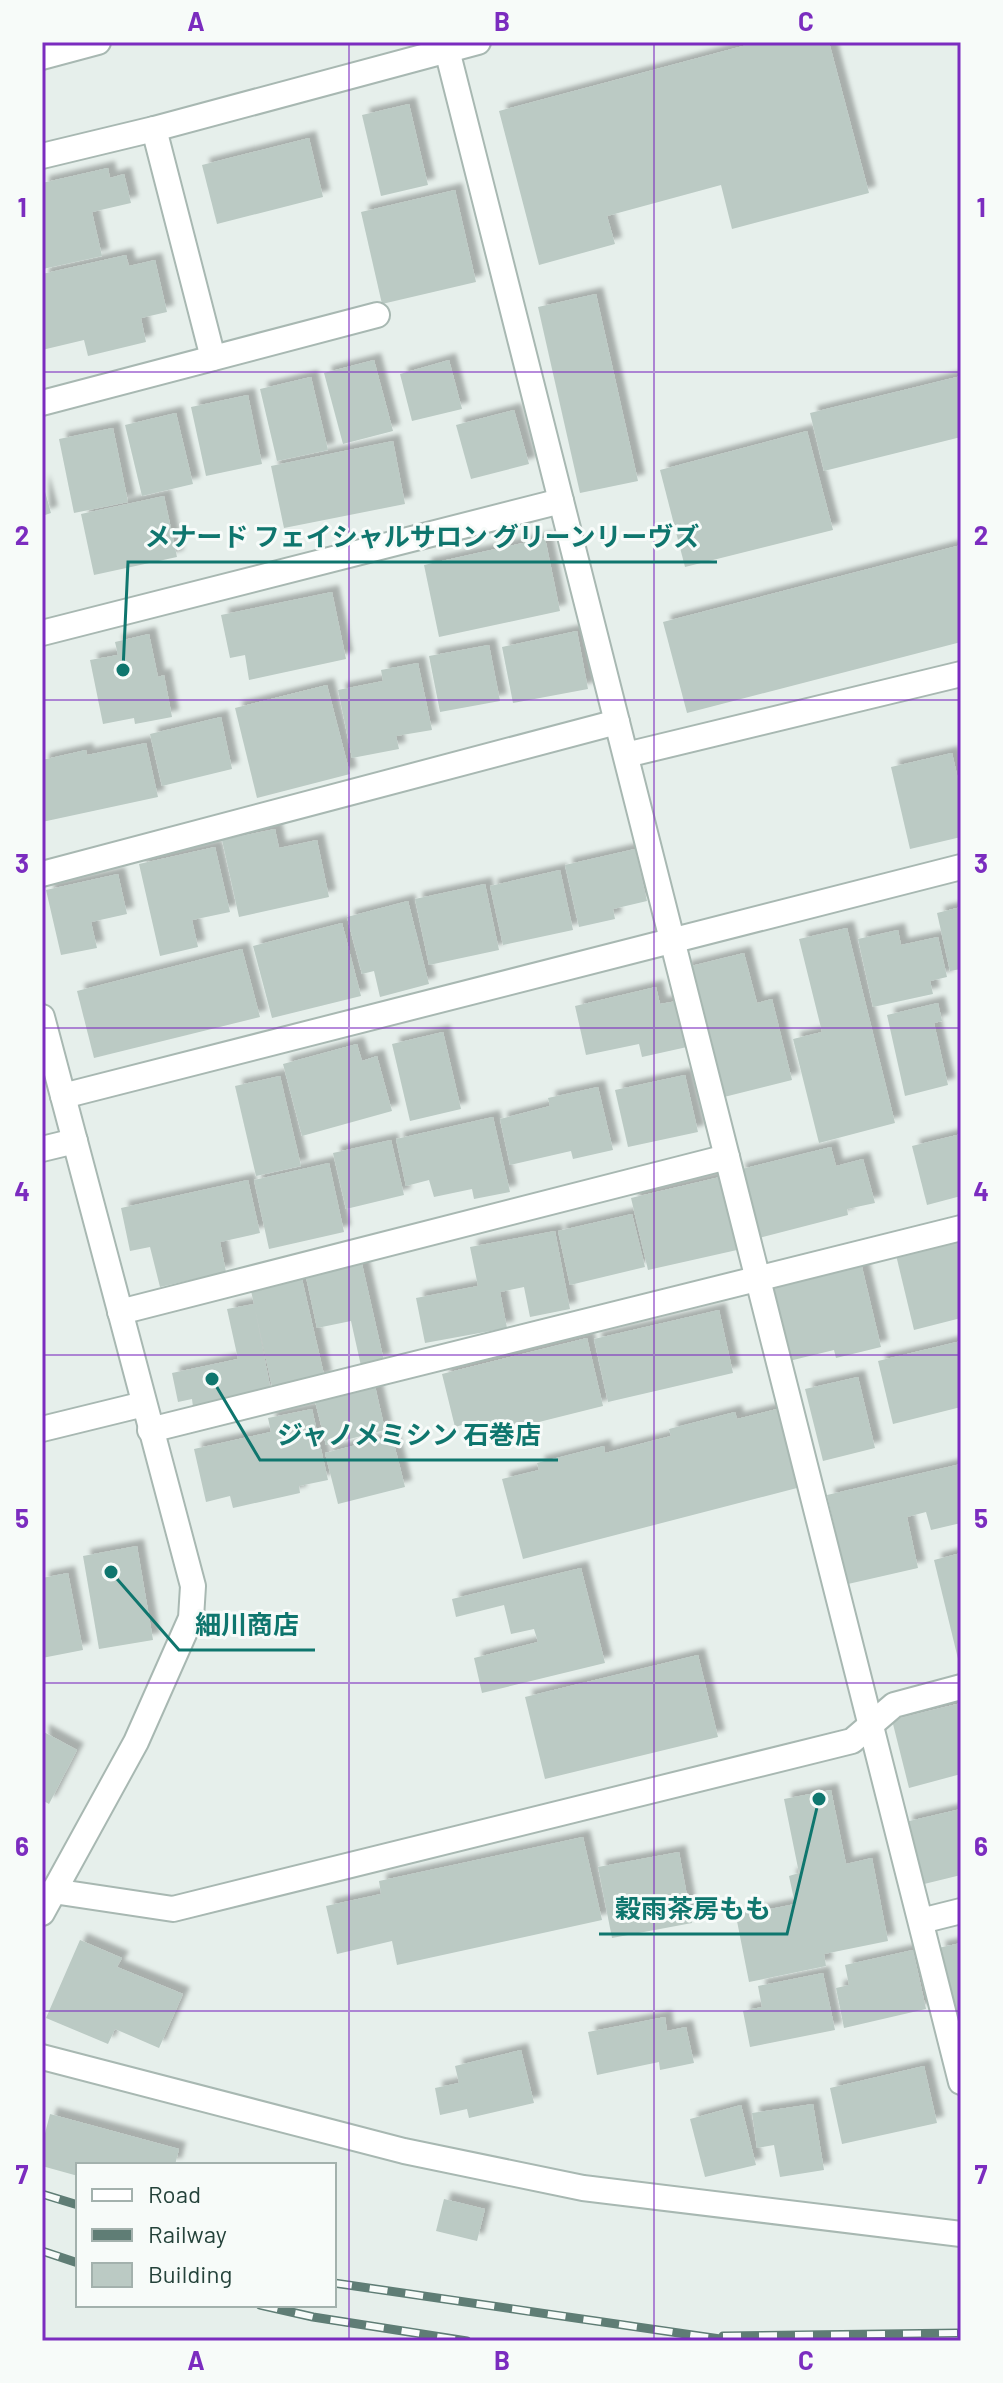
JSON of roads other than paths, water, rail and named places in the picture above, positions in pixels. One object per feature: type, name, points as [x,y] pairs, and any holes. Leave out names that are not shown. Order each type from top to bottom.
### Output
[{"type":"street","points":[[42,57],[98,42]]},
{"type":"street","points":[[42,156],[478,42]]},
{"type":"street","points":[[447,50],[961,2082]]},
{"type":"street","points":[[154,129],[213,358]]},
{"type":"street","points":[[42,403],[377,315]]},
{"type":"street","points":[[42,633],[561,501]]},
{"type":"street","points":[[626,755],[961,674]]},
{"type":"street","points":[[42,874],[617,722]]},
{"type":"street","points":[[63,1096],[961,867]]},
{"type":"street","points":[[42,1017],[193,1586],[191,1618],[136,1742],[42,1913]]},
{"type":"street","points":[[42,1149],[75,1141]]},
{"type":"street","points":[[120,1312],[727,1157]]},
{"type":"street","points":[[150,1430],[961,1228]]},
{"type":"street","points":[[42,1429],[144,1404]]},
{"type":"street","points":[[53,1891],[173,1909],[852,1741],[894,1705],[961,1687]]},
{"type":"street","points":[[921,1921],[961,1911]]},
{"type":"street","points":[[42,2057],[404,2151],[583,2188],[961,2234]]},
{"type":"railway","points":[[42,2194],[76,2204]]},
{"type":"railway","points":[[42,2251],[76,2262]]},
{"type":"railway","points":[[336,2283],[734,2341]]},
{"type":"railway","points":[[269,2307],[467,2341]]},
{"type":"railway","points":[[723,2336],[961,2333]]},
{"type":"place","name":"メナード フェイシャルサロン グリーンリーヴズ","points":[[123,670]]},
{"type":"place","name":"ジャノメミシン 石巻店","points":[[212,1379]]},
{"type":"place","name":"細川商店","points":[[111,1572]]},
{"type":"place","name":"穀雨茶房もも","points":[[819,1799]]}]
